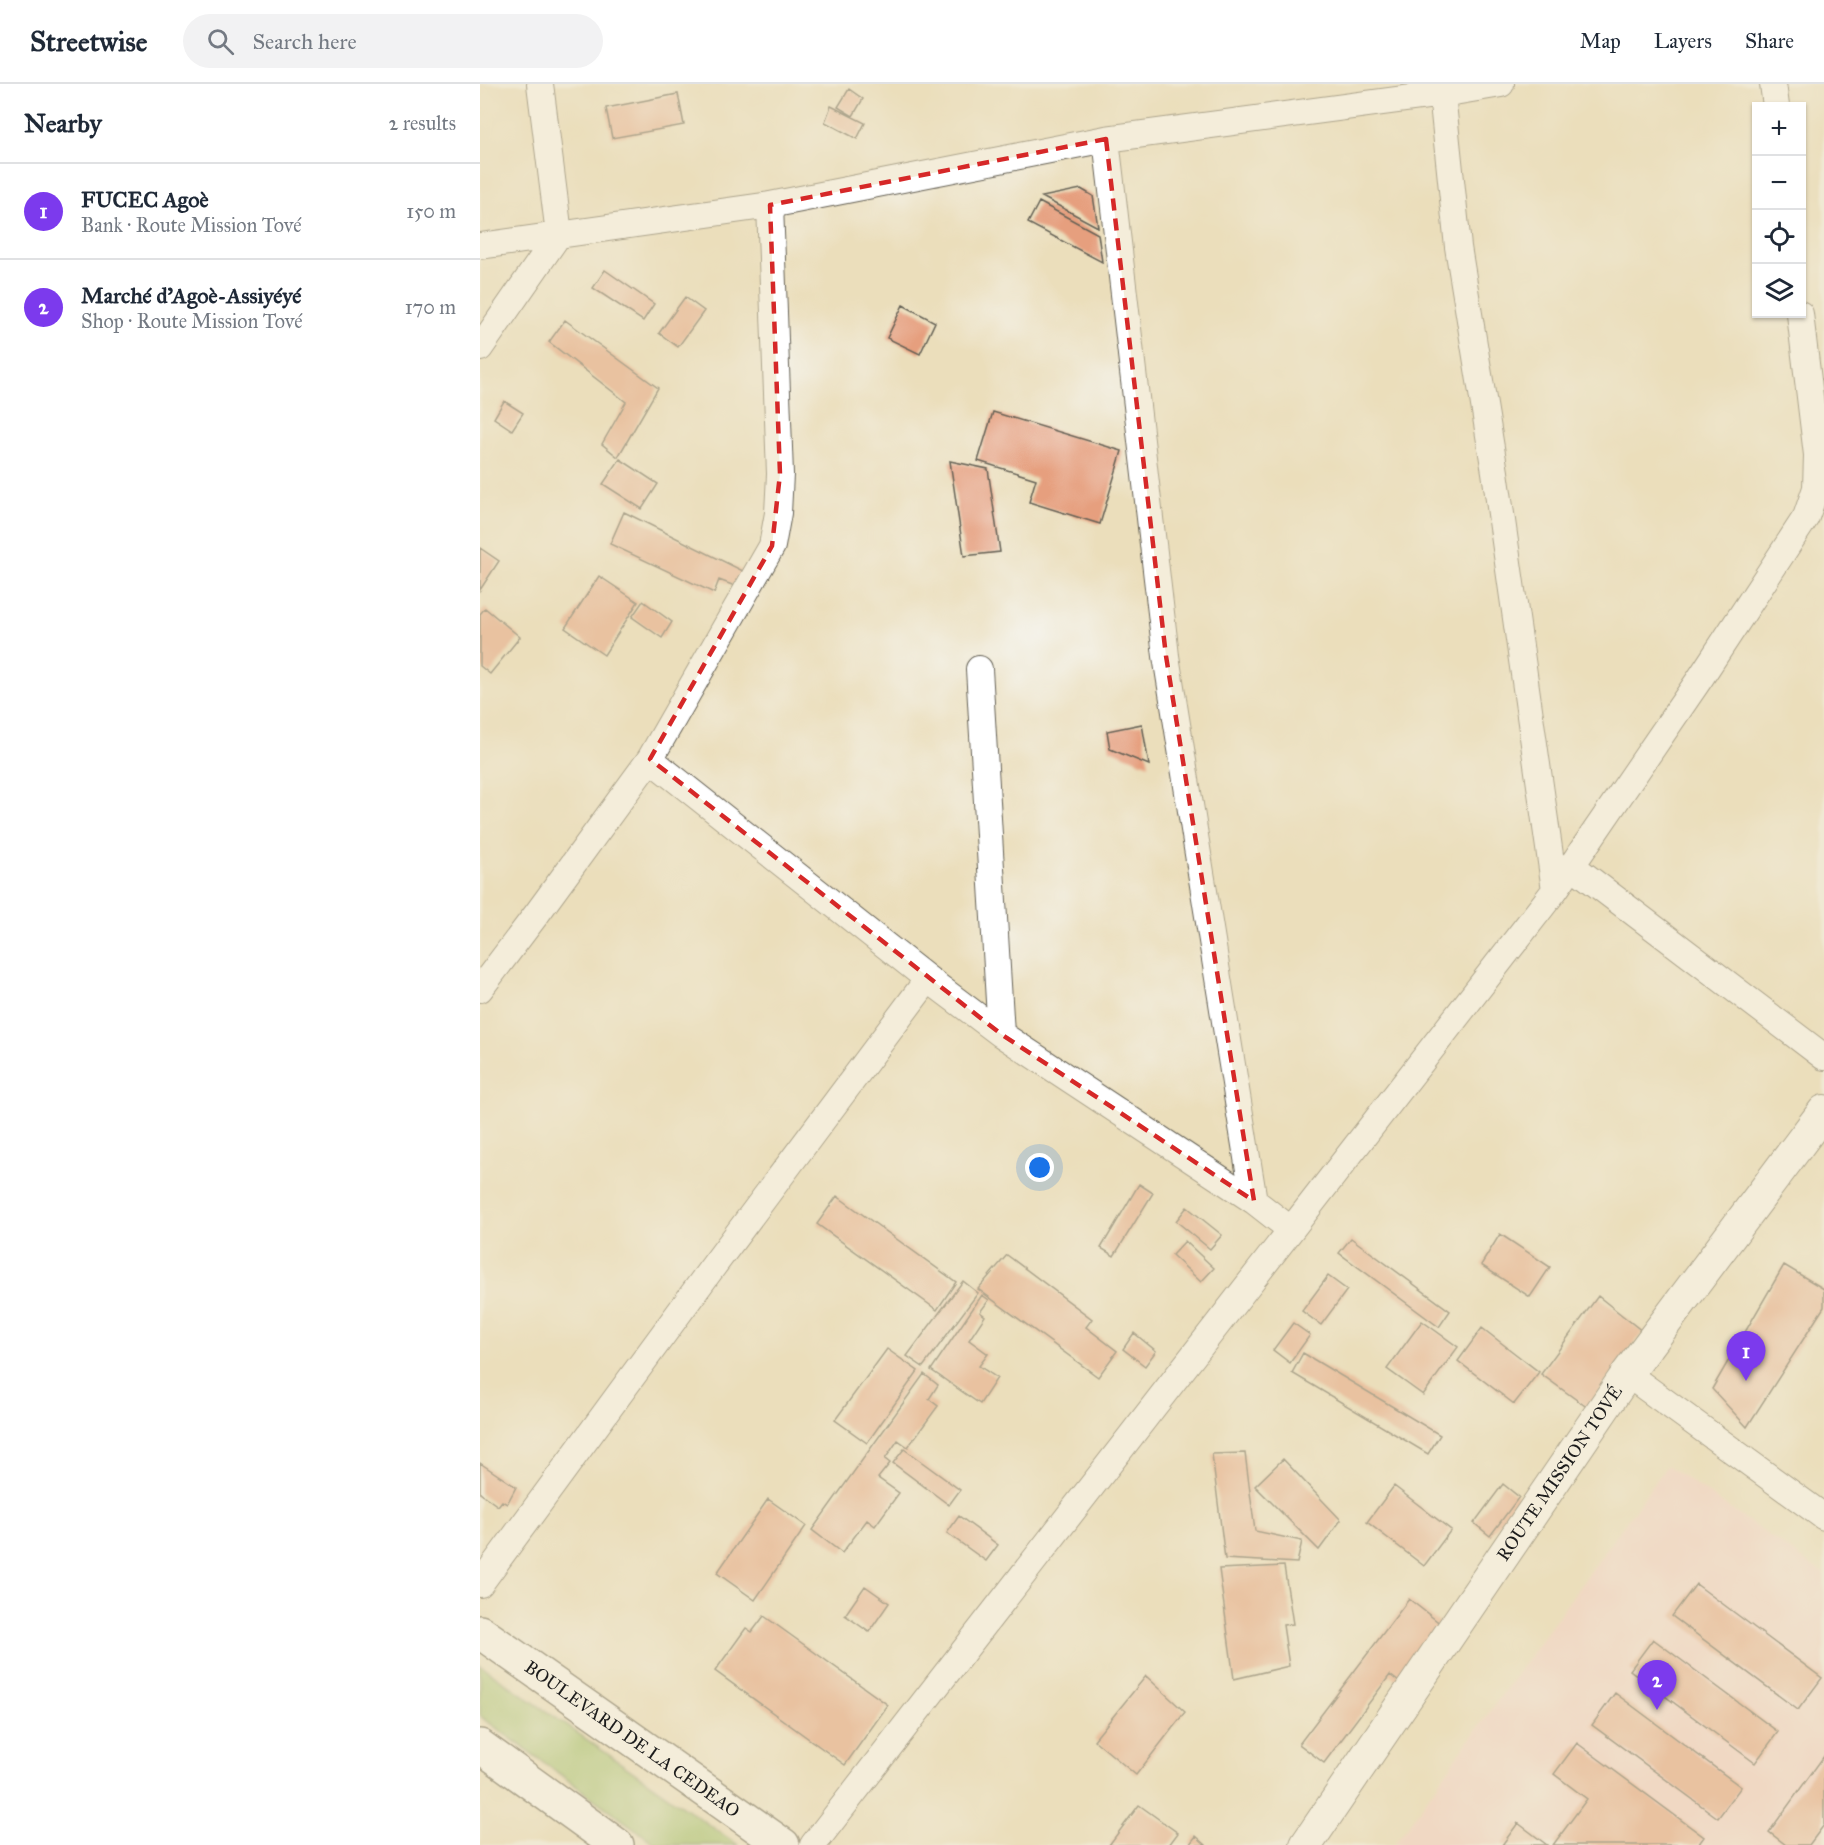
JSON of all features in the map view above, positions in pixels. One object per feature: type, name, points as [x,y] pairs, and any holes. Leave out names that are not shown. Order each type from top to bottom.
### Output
[{"type":"main road","name":"BOULEVARD DE LA CEDEAO","points":[[480,1632],[783,1845]]},
{"type":"main road","points":[[480,1746],[617,1845]]},
{"type":"street","points":[[480,348],[559,234],[540,84]]},
{"type":"street","points":[[480,246],[770,205],[1106,139],[1501,84]]},
{"type":"street","points":[[1773,84],[1775,102]]},
{"type":"street","points":[[1442,94],[1458,247],[1495,472],[1555,890]]},
{"type":"street","points":[[1106,139],[1166,656],[1254,1201]]},
{"type":"street","points":[[480,989],[650,759],[772,546],[778,513],[780,474],[770,205]]},
{"type":"street","points":[[813,1845],[1555,890],[1699,680],[1806,517],[1816,488],[1817,455],[1800,318]]},
{"type":"street","points":[[979,669],[1001,1034]]},
{"type":"street","points":[[650,759],[1001,1034],[1254,1201],[1290,1229]]},
{"type":"street","points":[[1571,865],[1824,1057]]},
{"type":"street","points":[[480,1584],[928,979]]},
{"type":"street","name":"ROUTE MISSION TOVÉ","points":[[1306,1845],[1627,1374],[1824,1111]]},
{"type":"street","points":[[1627,1374],[1824,1517]]},
{"type":"highlighted area","points":[[1106,139],[1166,656],[1254,1201],[1001,1034],[650,759],[772,546],[780,474],[770,205]]},
{"type":"shaded area","points":[[1667,1465],[1824,1574],[1824,1845],[1394,1845]]},
{"type":"green space","points":[[480,1665],[738,1845],[657,1845],[480,1716]]},
{"type":"building","points":[[849,89],[863,99],[853,116],[838,107]]},
{"type":"building","points":[[678,94],[684,125],[612,138],[606,108]]},
{"type":"building","points":[[831,106],[865,123],[857,139],[825,122]]},
{"type":"building","points":[[1081,189],[1093,196],[1098,227],[1042,197]]},
{"type":"building","points":[[1039,202],[1098,234],[1102,262],[1028,223]]},
{"type":"building","points":[[605,270],[654,304],[643,321],[593,288]]},
{"type":"building","points":[[685,297],[704,311],[678,347],[659,333]]},
{"type":"building","points":[[903,305],[935,322],[920,354],[887,338]]},
{"type":"building","points":[[565,320],[658,388],[618,457],[602,444],[626,402],[549,342]]},
{"type":"building","points":[[504,401],[523,413],[512,430],[494,418]]},
{"type":"building","points":[[993,412],[1122,451],[1100,524],[1029,502],[1036,479],[978,461]]},
{"type":"building","points":[[620,459],[658,484],[642,509],[603,484]]},
{"type":"building","points":[[950,461],[988,469],[1000,552],[964,556]]},
{"type":"building","points":[[624,512],[743,571],[735,586],[719,580],[714,593],[610,544]]},
{"type":"building","points":[[480,548],[499,561],[480,590]]},
{"type":"building","points":[[599,576],[638,602],[604,655],[565,628]]},
{"type":"building","points":[[643,601],[672,622],[662,638],[632,617]]},
{"type":"building","points":[[485,608],[520,637],[490,674],[480,666],[480,614]]},
{"type":"building","points":[[1142,724],[1149,765],[1110,749],[1107,731]]},
{"type":"building","points":[[1139,1184],[1153,1193],[1114,1256],[1101,1248]]},
{"type":"building","points":[[837,1196],[956,1282],[937,1310],[817,1224]]},
{"type":"building","points":[[1187,1207],[1222,1235],[1210,1249],[1176,1221]]},
{"type":"building","points":[[1500,1234],[1550,1267],[1530,1297],[1481,1265]]},
{"type":"building","points":[[1351,1238],[1450,1311],[1439,1327],[1339,1253]]},
{"type":"building","points":[[1185,1241],[1214,1268],[1201,1282],[1172,1255]]},
{"type":"building","points":[[1007,1255],[1092,1319],[1086,1327],[1117,1351],[1098,1377],[978,1289]]},
{"type":"building","points":[[1784,1265],[1824,1289],[1824,1307],[1747,1427],[1712,1389]]},
{"type":"building","points":[[1328,1276],[1347,1290],[1321,1325],[1302,1311]]},
{"type":"building","points":[[963,1281],[978,1293],[923,1367],[907,1356]]},
{"type":"building","points":[[982,1295],[989,1300],[980,1312],[985,1316],[969,1340],[988,1354],[979,1366],[997,1378],[980,1404],[931,1370]]},
{"type":"building","points":[[1598,1296],[1643,1332],[1588,1408],[1541,1374]]},
{"type":"building","points":[[1422,1321],[1458,1347],[1423,1395],[1387,1369]]},
{"type":"building","points":[[1293,1323],[1310,1335],[1290,1363],[1273,1350]]},
{"type":"building","points":[[1482,1328],[1539,1372],[1514,1404],[1458,1361]]},
{"type":"building","points":[[1134,1333],[1156,1351],[1145,1366],[1123,1349]]},
{"type":"building","points":[[887,1349],[918,1371],[867,1443],[835,1420]]},
{"type":"building","points":[[1303,1353],[1440,1435],[1428,1454],[1292,1373]]},
{"type":"building","points":[[924,1374],[938,1385],[929,1399],[938,1406],[908,1447],[898,1440],[885,1459],[890,1463],[878,1478],[899,1493],[875,1526],[867,1520],[842,1553],[812,1530]]},
{"type":"building","points":[[904,1449],[960,1490],[949,1505],[893,1463]]},
{"type":"building","points":[[1245,1453],[1255,1531],[1302,1541],[1297,1563],[1225,1559],[1212,1454]]},
{"type":"building","points":[[1283,1459],[1341,1520],[1319,1550],[1255,1486]]},
{"type":"building","points":[[480,1463],[516,1487],[507,1504],[502,1501],[498,1506],[480,1493]]},
{"type":"building","points":[[1503,1484],[1519,1497],[1490,1536],[1474,1523]]},
{"type":"building","points":[[1394,1486],[1451,1530],[1424,1566],[1367,1522]]},
{"type":"building","points":[[768,1499],[806,1526],[755,1600],[717,1573]]},
{"type":"building","points":[[959,1516],[998,1545],[986,1561],[947,1533]]},
{"type":"building","points":[[1284,1566],[1293,1624],[1283,1625],[1289,1666],[1234,1679],[1219,1569]]},
{"type":"building","points":[[1696,1584],[1822,1678],[1798,1710],[1672,1616]]},
{"type":"building","points":[[865,1586],[889,1603],[869,1632],[845,1615]]},
{"type":"building","points":[[1409,1599],[1442,1625],[1399,1682],[1390,1675],[1324,1763],[1299,1744]]},
{"type":"building","points":[[764,1616],[888,1705],[845,1765],[715,1671],[746,1628],[752,1632]]},
{"type":"building","points":[[1653,1639],[1778,1732],[1755,1763],[1630,1670]]},
{"type":"building","points":[[1146,1676],[1185,1712],[1136,1775],[1094,1740]]},
{"type":"building","points":[[1615,1693],[1741,1787],[1718,1818],[1592,1725]]},
{"type":"building","points":[[1577,1743],[1704,1837],[1698,1845],[1553,1845],[1587,1799],[1554,1774]]},
{"type":"building","points":[[1824,1756],[1824,1825],[1809,1845],[1786,1845],[1769,1832]]},
{"type":"building","points":[[1139,1805],[1178,1833],[1169,1845],[1109,1845]]},
{"type":"building","points":[[1518,1823],[1547,1845],[1502,1845]]},
{"type":"building","points":[[1196,1836],[1206,1845],[1189,1845]]},
{"type":"place","name":"FUCEC Agoè","points":[[1746,1381]]},
{"type":"place","name":"Marché d'Agoè-Assiyéyé","points":[[1657,1710]]}]
